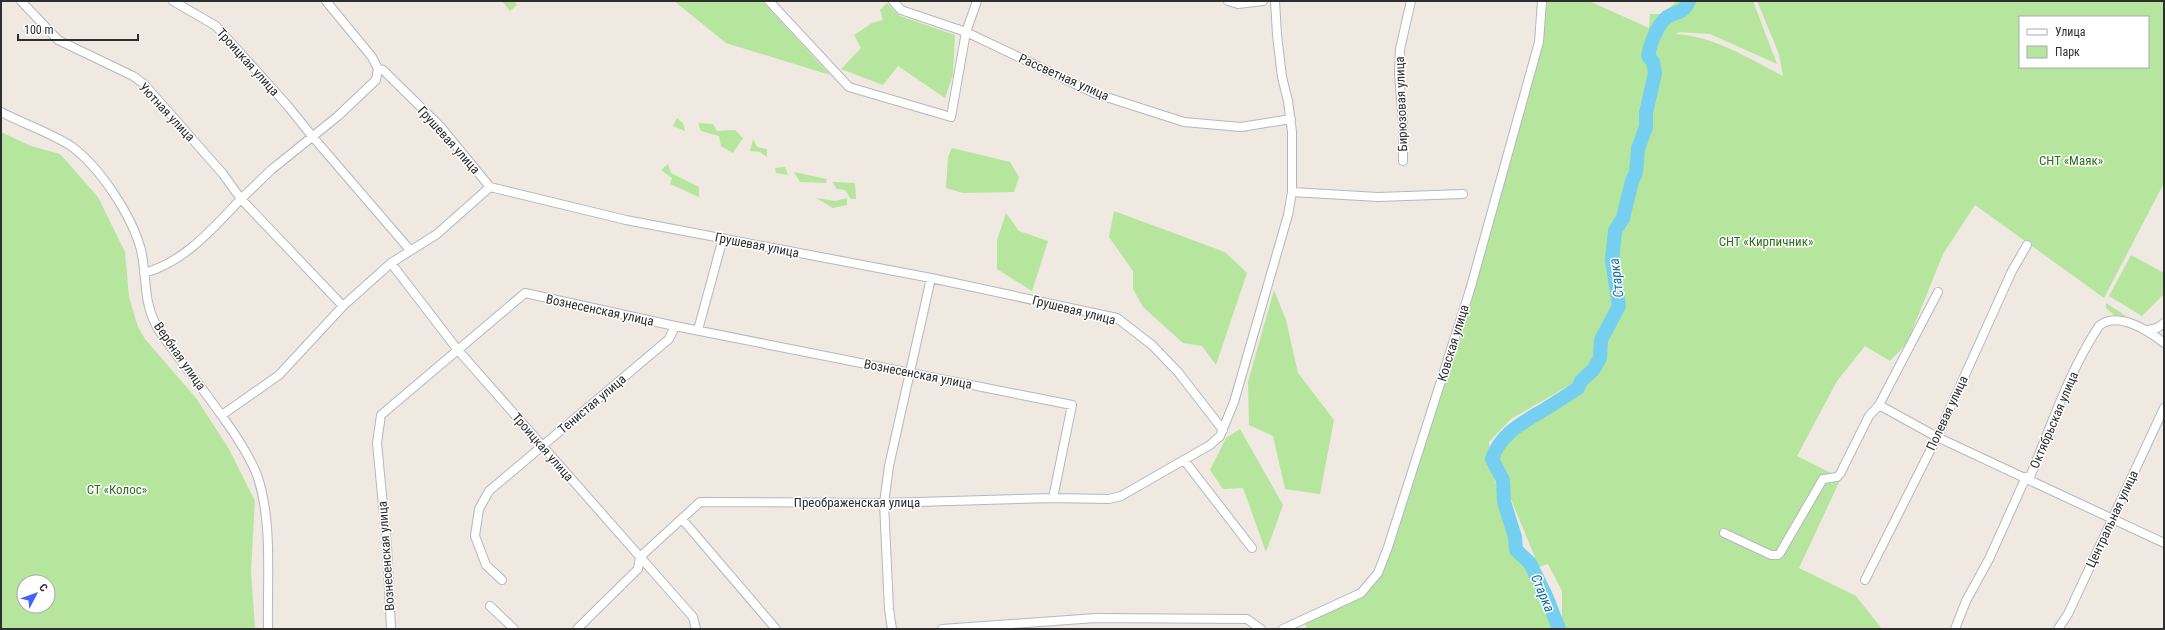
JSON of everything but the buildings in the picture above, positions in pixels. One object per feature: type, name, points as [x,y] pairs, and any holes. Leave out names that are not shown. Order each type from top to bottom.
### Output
[{"type":"street","name":"Уютная улица","points":[[21,1],[34,17],[58,40],[70,48],[133,76],[144,84],[224,174],[241,199],[343,306]]},
{"type":"street","name":"Троицкая улица","points":[[173,1],[216,26],[287,105],[410,250]]},
{"type":"street","name":"Грушевая улица","points":[[326,1],[372,57],[378,69],[383,70],[440,126],[490,187],[626,220],[931,278],[1117,318],[1152,345],[1178,372],[1223,430]]},
{"type":"street","points":[[769,1],[849,87],[951,117],[966,32],[977,1]]},
{"type":"street","name":"Рассветная улица","points":[[893,1],[901,10],[966,32],[1094,93],[1184,122],[1241,127],[1291,119]]},
{"type":"street","points":[[1228,1],[1238,4],[1263,1]]},
{"type":"street","name":"Преображенская улица","points":[[577,629],[638,569],[640,557],[700,502],[884,503],[1053,498],[1109,499],[1121,496],[1210,445],[1220,436],[1234,402],[1270,284],[1275,261],[1283,240],[1292,192],[1291,119],[1282,77],[1275,1]]},
{"type":"street","name":"Бирюзовая улица","points":[[1403,160],[1403,123],[1399,74],[1400,49],[1411,1]]},
{"type":"street","name":"Ковская улица","points":[[1283,629],[1361,593],[1378,573],[1388,547],[1470,290],[1539,42],[1542,1]]},
{"type":"street","points":[[144,273],[156,270],[179,259],[215,227],[271,170],[338,116],[372,84],[376,80],[378,69]]},
{"type":"street","name":"Вербная улица","points":[[1,112],[72,147],[92,166],[125,213],[136,234],[144,273],[144,286],[155,323],[222,416],[247,455],[262,494],[265,514],[268,629]]},
{"type":"street","points":[[222,416],[279,374],[343,306],[391,264],[410,250],[437,234],[490,187]]},
{"type":"street","points":[[1292,192],[1378,197],[1463,194]]},
{"type":"street","points":[[698,330],[723,238]]},
{"type":"street","name":"Полевая улица","points":[[1865,580],[1937,437],[2012,271],[2027,245]]},
{"type":"street","name":"Троицкая улица","points":[[391,264],[457,349],[693,617],[696,629]]},
{"type":"street","points":[[892,629],[889,609],[884,503],[889,466],[931,278]]},
{"type":"street","points":[[1724,533],[1753,548],[1778,555],[1823,479],[1837,477],[1840,474],[1869,416],[1879,405],[1938,292]]},
{"type":"street","name":"Вознесенская улица","points":[[391,629],[387,547],[377,443],[380,415],[525,293],[675,326],[1072,405],[1053,498]]},
{"type":"street","name":"Октябрьская улица","points":[[1954,629],[1966,601],[1989,559],[2028,478],[2050,430],[2059,402],[2092,336],[2104,322],[2111,320],[2138,325],[2148,330]]},
{"type":"street","points":[[2148,330],[2157,328],[2164,323]]},
{"type":"street","name":"Тенистая улица","points":[[502,580],[486,565],[475,536],[479,509],[489,491],[669,339],[675,326]]},
{"type":"street","points":[[2148,330],[2164,343]]},
{"type":"street","points":[[1879,405],[1937,437],[2028,478],[2164,543]]},
{"type":"street","name":"Центральная улица","points":[[2058,629],[2068,614],[2164,408]]},
{"type":"street","points":[[1184,460],[1252,548]]},
{"type":"street","points":[[682,519],[776,629]]},
{"type":"street","points":[[490,606],[514,629]]},
{"type":"street","points":[[942,629],[975,628],[1096,618],[1247,619],[1261,629]]},
{"type":"green space","points":[[502,1],[514,1],[517,5],[510,11]]},
{"type":"green space","points":[[674,1],[762,1],[830,75],[726,43]]},
{"type":"green space","points":[[1547,1],[1589,1],[1649,28],[1650,14],[1662,14],[1677,1],[1753,1],[1777,64],[1710,34],[1679,32],[1676,34],[1705,39],[1731,49],[1783,76],[1779,54],[1757,1],[2164,1],[2164,183],[2104,298],[1975,205],[1943,254],[1907,343],[1890,361],[1865,346],[1837,381],[1797,456],[1841,478],[1799,568],[1856,596],[1882,629],[1562,629],[1562,591],[1548,564],[1539,567],[1510,497],[1504,502],[1503,480],[1492,459],[1496,449],[1508,434],[1524,422],[1578,388],[1581,381],[1593,370],[1600,358],[1601,340],[1619,306],[1612,260],[1615,231],[1623,218],[1632,181],[1636,173],[1638,149],[1646,127],[1646,113],[1652,83],[1643,113],[1643,127],[1636,148],[1635,172],[1630,181],[1622,217],[1613,230],[1610,260],[1617,306],[1600,339],[1598,357],[1592,369],[1580,379],[1511,419],[1489,442],[1491,467],[1507,521],[1512,552],[1527,566],[1554,629],[1307,629],[1305,624],[1362,596],[1382,574],[1396,535],[1477,276],[1542,45]]},
{"type":"green space","points":[[887,3],[900,16],[955,35],[953,75],[945,98],[898,66],[883,85],[841,69],[861,48],[854,35],[872,23],[883,20],[880,10]]},
{"type":"green space","points":[[677,118],[683,123],[685,131],[673,126]]},
{"type":"green space","points":[[698,123],[713,124],[717,131],[735,130],[743,138],[733,153],[721,146],[719,136],[701,131]]},
{"type":"green space","name":"СТ «Колос»","points":[[1,132],[31,146],[60,154],[98,197],[125,252],[129,297],[138,327],[145,339],[196,398],[229,449],[255,501],[251,571],[255,629],[1,629]]},
{"type":"green space","points":[[753,139],[757,147],[767,149],[767,157],[760,152],[750,151]]},
{"type":"green space","points":[[952,148],[1010,162],[1019,177],[1014,192],[963,193],[946,188],[948,157]]},
{"type":"green space","points":[[668,164],[671,173],[699,187],[699,197],[670,184],[672,178],[661,170]]},
{"type":"green space","points":[[785,167],[788,175],[776,173],[775,168]]},
{"type":"green space","points":[[794,172],[827,179],[826,183],[800,182]]},
{"type":"green space","points":[[832,182],[855,183],[856,199],[851,199],[845,190],[837,189]]},
{"type":"green space","points":[[816,198],[835,201],[847,198],[847,205],[833,208]]},
{"type":"green space","points":[[1114,211],[1225,252],[1247,273],[1216,365],[1202,346],[1183,343],[1143,307],[1133,289],[1133,271],[1109,237]]},
{"type":"green space","points":[[1006,213],[1019,231],[1048,241],[1032,291],[997,269],[997,240]]},
{"type":"green space","points":[[2131,255],[2164,273],[2164,294],[2142,316],[2109,296]]},
{"type":"green space","points":[[1274,290],[1286,320],[1298,373],[1334,420],[1320,494],[1285,489],[1273,436],[1249,425],[1248,382]]},
{"type":"green space","points":[[2106,303],[2126,316],[2115,316],[2106,308]]},
{"type":"green space","points":[[1240,429],[1283,505],[1266,552],[1243,488],[1223,489],[1210,470],[1226,438]]},
{"type":"waterway","name":"Старка","points":[[1559,629],[1547,598],[1530,563],[1516,550],[1515,537],[1504,502],[1503,480],[1492,459],[1496,449],[1508,434],[1524,422],[1578,388],[1581,381],[1593,370],[1600,358],[1601,340],[1619,306],[1612,260],[1615,231],[1623,218],[1632,181],[1636,173],[1638,149],[1646,127],[1646,113],[1655,73],[1653,62],[1648,56],[1649,51],[1654,35],[1663,20],[1682,10],[1689,1]]},
{"type":"park label","name":"СНТ «Маяк»","points":[[2071,160]]},
{"type":"park label","name":"СНТ «Кирпичник»","points":[[1766,241]]}]
